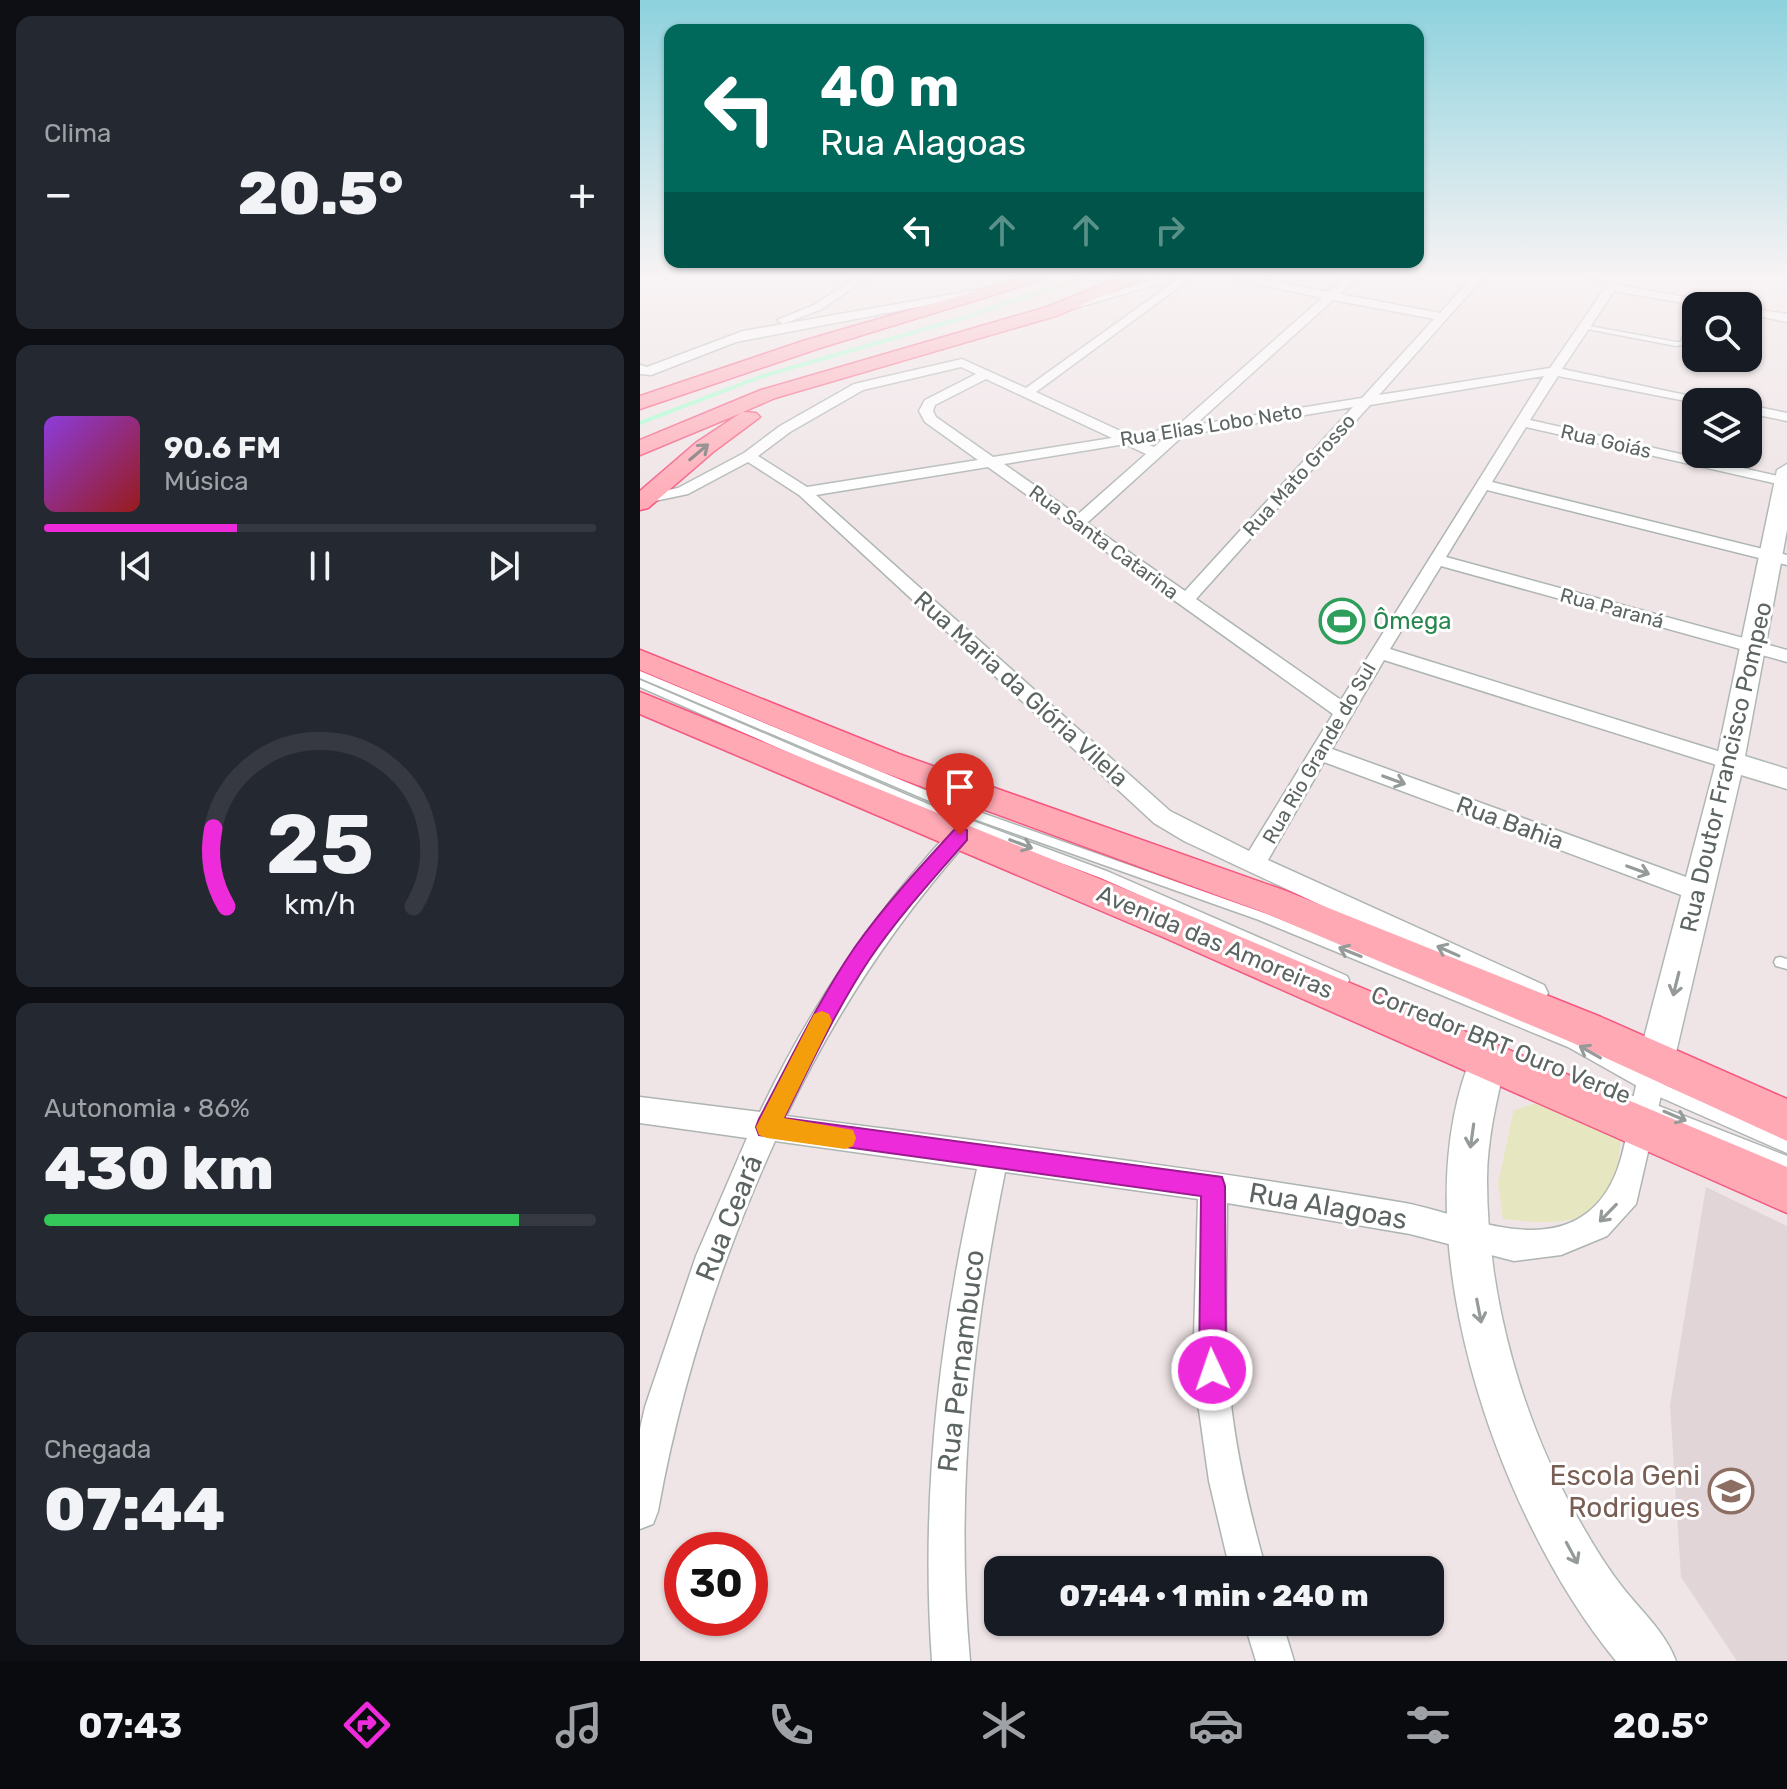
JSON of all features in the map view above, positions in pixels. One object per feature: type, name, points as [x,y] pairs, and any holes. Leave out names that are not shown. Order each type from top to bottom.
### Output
[{"type":"main road","points":[[640,403],[776,357]]},
{"type":"main road","points":[[640,448],[768,394],[890,357]]},
{"type":"main road","points":[[642,502],[738,423],[781,398],[852,367]]},
{"type":"main road","name":"Avenida das Amoreiras","points":[[640,659],[902,768],[1273,901],[1587,1030],[1648,1094],[1787,1190]]},
{"type":"main road","name":"Avenida das Amoreiras","points":[[640,702],[781,766],[960,835],[1488,1060],[1787,1120]]},
{"type":"street","points":[[642,372],[684,357]]},
{"type":"street","points":[[960,357],[962,363]]},
{"type":"street","points":[[1028,392],[1077,357]]},
{"type":"street","points":[[1076,524],[1264,357]]},
{"type":"street","name":"Rua Mato Grosso","points":[[1185,601],[1406,357]]},
{"type":"street","name":"Rua Rio Grande do Sul","points":[[1254,863],[1379,652],[1564,357]]},
{"type":"street","points":[[642,502],[683,491],[749,456],[785,429],[859,387],[962,363],[1155,453]]},
{"type":"street","name":"Rua Elias Lobo Neto","points":[[804,492],[1554,371],[1682,396]]},
{"type":"street","name":"Rua Santa Catarina","points":[[986,374],[930,403],[926,411],[930,419],[1344,712]]},
{"type":"street","points":[[1762,412],[1787,417]]},
{"type":"street","name":"Rua Goiás","points":[[1521,422],[1786,476]]},
{"type":"street","name":"Rua Maria da Glória Vilela","points":[[749,456],[804,492],[1162,817],[1569,1010],[1587,1030]]},
{"type":"street","name":"Rua Doutor Francisco Pompeo","points":[[1648,1094],[1700,892],[1755,648],[1779,558],[1786,476]]},
{"type":"street","points":[[1484,485],[1779,558]]},
{"type":"street","name":"Rua Paraná","points":[[1437,560],[1787,656]]},
{"type":"street","points":[[1379,652],[1787,779]]},
{"type":"street","name":"Rua Bahia","points":[[1321,753],[1700,892]]},
{"type":"street","name":"Rua Ceará","points":[[640,1511],[646,1474],[718,1234],[767,1127],[827,1011],[863,953],[910,891],[960,835]]},
{"type":"street","points":[[1488,1060],[1471,1139],[1467,1234],[1479,1318],[1515,1431],[1544,1499],[1589,1584],[1650,1661]]},
{"type":"street","name":"Rua Alagoas","points":[[640,1110],[1213,1186],[1410,1219],[1514,1246],[1561,1240],[1596,1225],[1626,1194],[1648,1094]]},
{"type":"street","name":"Rua Pernambuco","points":[[951,1661],[946,1615],[947,1433],[965,1287],[993,1159]]},
{"type":"street","points":[[1213,1186],[1210,1343],[1216,1424],[1244,1556]]},
{"type":"street","points":[[1267,1636],[1275,1661]]},
{"type":"lane","name":"Corredor BRT Ouro Verde","points":[[640,674],[964,811],[1293,929],[1573,1043],[1648,1094],[1787,1163]]},
{"type":"lane","name":"Corredor BRT Ouro Verde","points":[[640,683],[926,808],[1105,875],[1359,987]]},
{"type":"lane","name":"Corredor BRT Ouro Verde","points":[[1572,1079],[1648,1094],[1787,1146]]},
{"type":"shaded area","name":"Escola Geni Rodrigues","points":[[1706,1187],[1787,1226],[1787,1661],[1737,1661],[1681,1577],[1670,1405]]},
{"type":"green space","points":[[1540,1102],[1621,1138],[1614,1183],[1603,1202],[1579,1218],[1548,1222],[1503,1219],[1498,1183],[1514,1110]]},
{"type":"waterway","points":[[640,423],[760,377],[830,357]]},
{"type":"slow traffic","points":[[822,1021],[767,1127],[845,1138]]},
{"type":"place","name":"Ômega","points":[[1342,621]]},
{"type":"place","name":"Escola Geni Rodrigues","points":[[1731,1491]]},
{"type":"route","points":[[960,835],[910,891],[863,953],[827,1011],[767,1127],[1213,1186],[1212,1370]]}]
